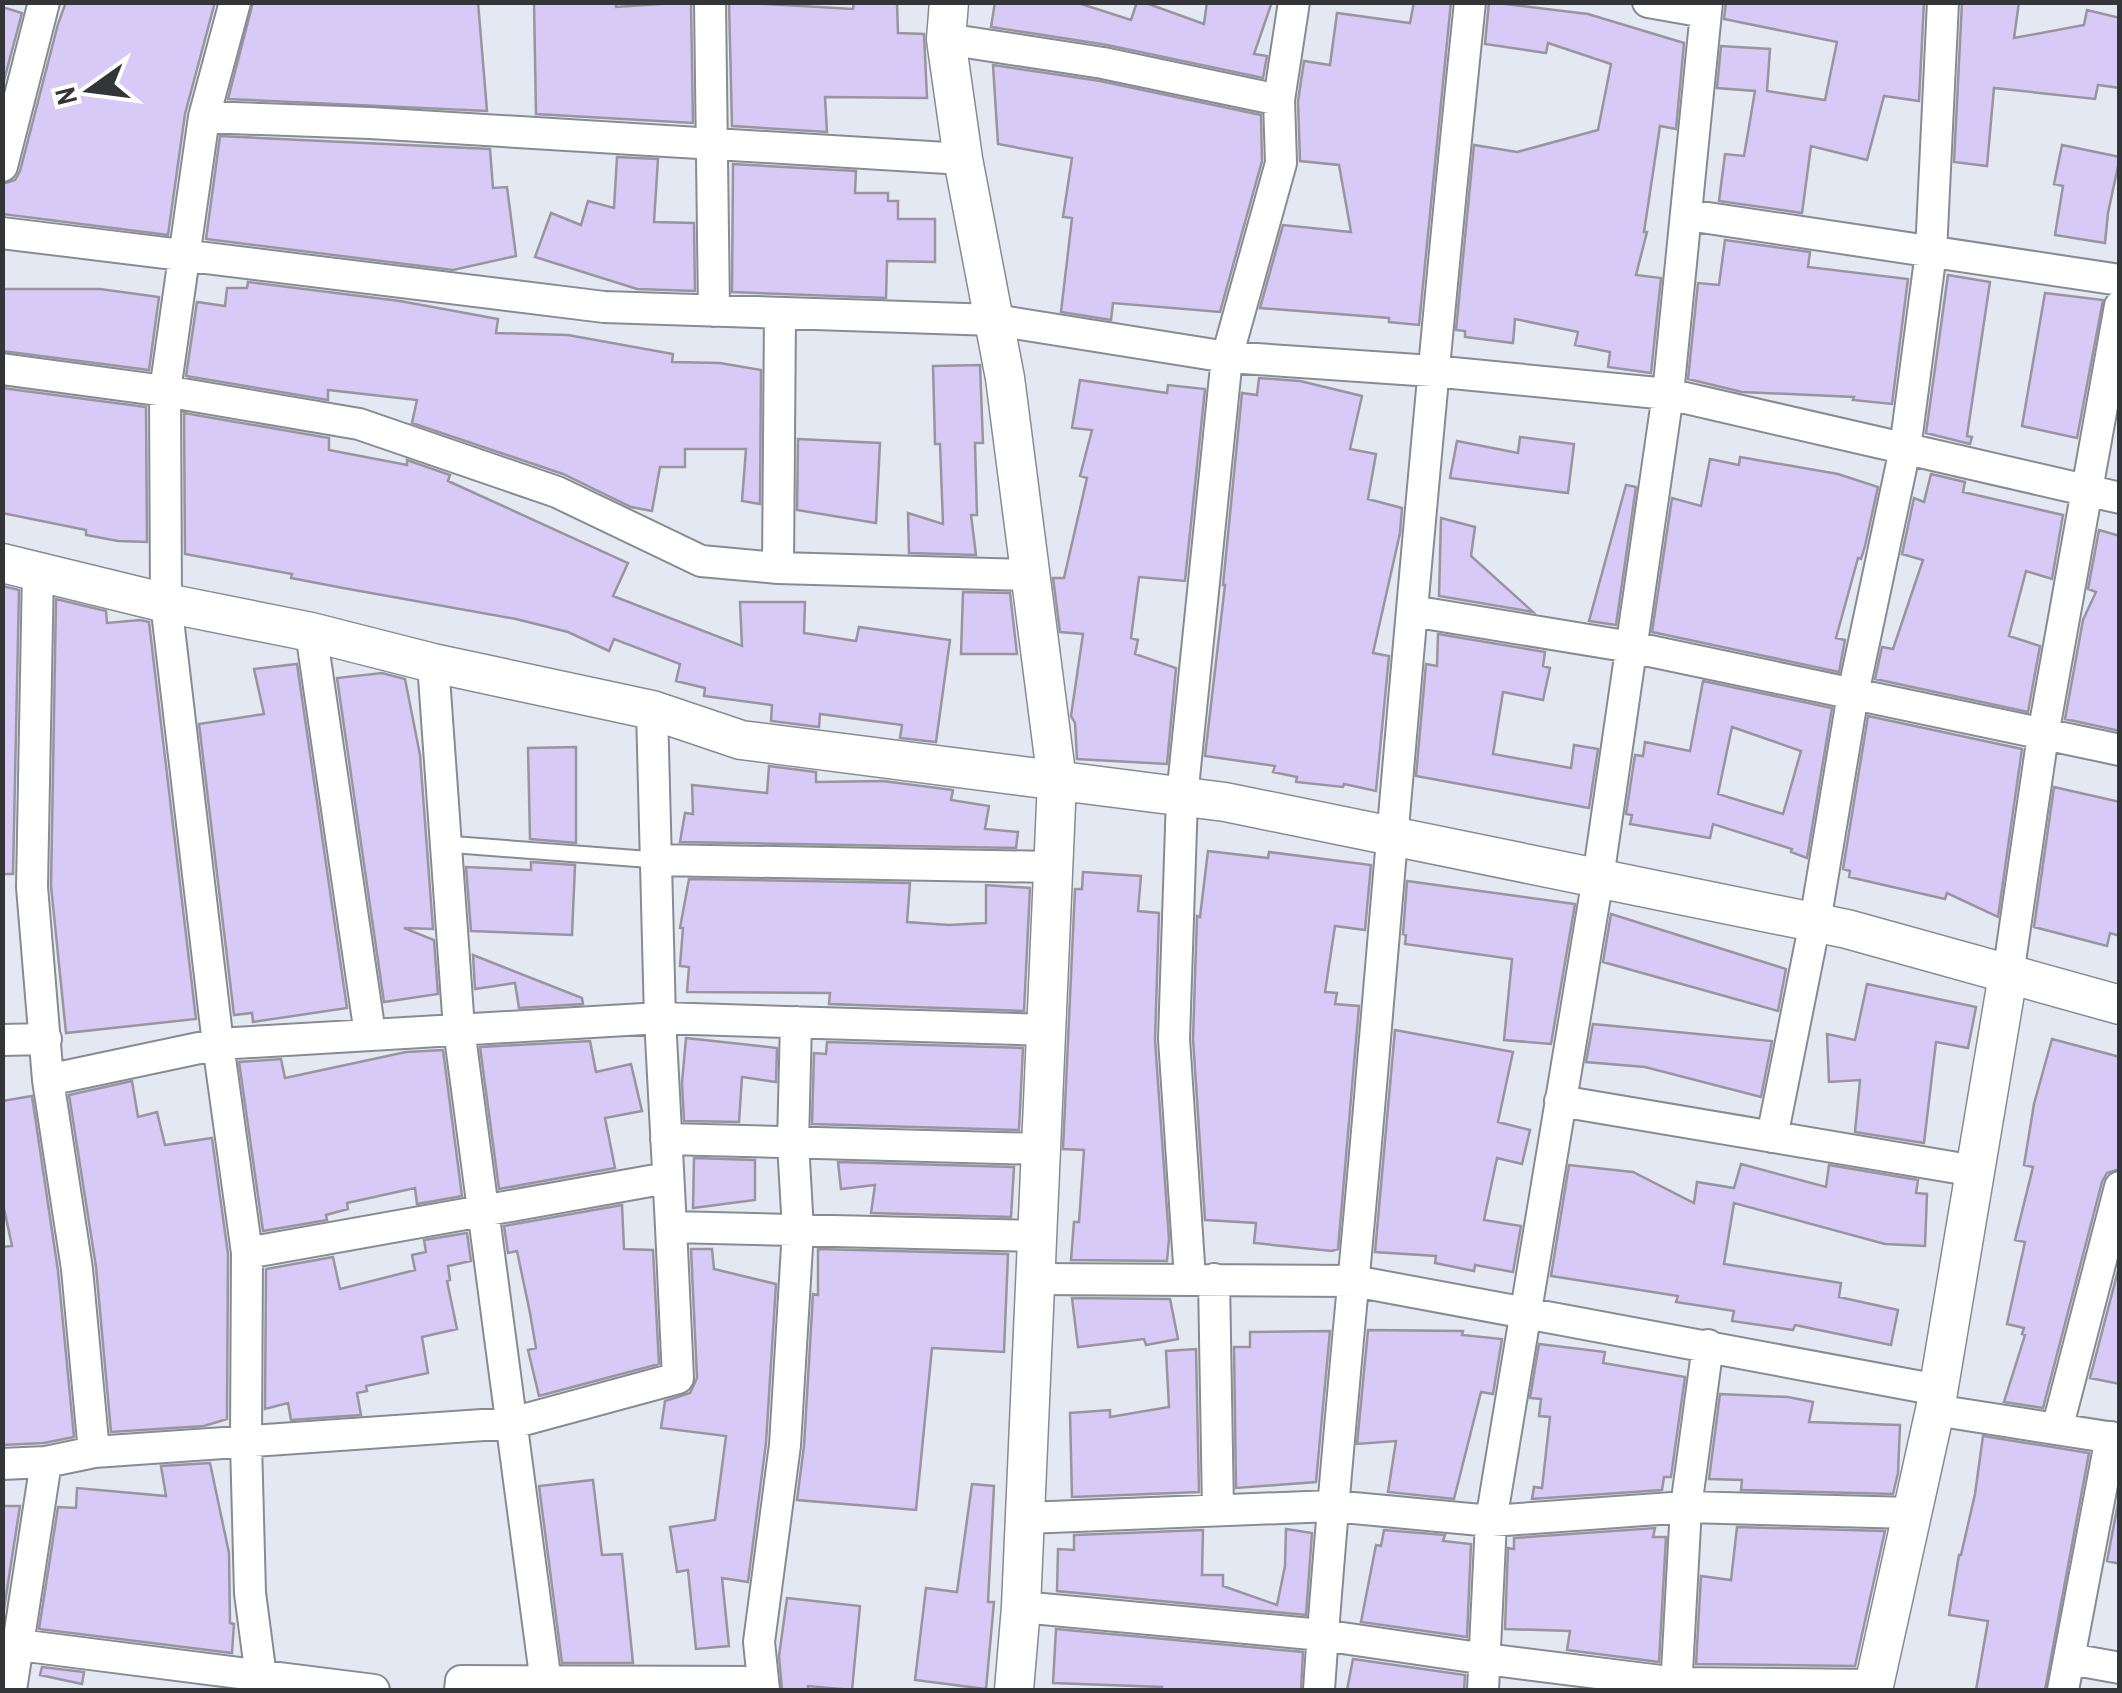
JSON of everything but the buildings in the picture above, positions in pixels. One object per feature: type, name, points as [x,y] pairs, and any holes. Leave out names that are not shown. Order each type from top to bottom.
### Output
[{"type":"street","points":[[235,2],[204,117],[165,391],[166,603],[247,1253],[250,1593],[259,1684]]},
{"type":"street","points":[[710,2],[714,311]]},
{"type":"street","points":[[1218,1510],[1202,1279],[1174,1039],[1182,797],[1227,357],[1281,163],[1279,100],[1294,2]]},
{"type":"street","points":[[1318,1690],[1432,371],[1470,2]]},
{"type":"street","points":[[1482,1690],[1491,1521],[1598,878],[1668,394],[1688,216],[1706,7],[1648,2]]},
{"type":"street","points":[[1772,1137],[1815,922],[1852,694],[1906,450],[1931,252],[1943,2]]},
{"type":"street","points":[[2,166],[34,5]]},
{"type":"street","points":[[1014,1690],[1021,1608],[1057,781],[996,320],[963,158],[947,20],[1103,63],[1279,100]]},
{"type":"street","points":[[204,117],[963,158]]},
{"type":"street","points":[[1688,216],[2120,280]]},
{"type":"street","points":[[2,232],[604,307],[996,320],[1227,357],[1432,371],[1668,394],[2120,498]]},
{"type":"street","points":[[1021,1608],[1322,1634],[1676,1686],[1873,1688],[1937,1400],[2044,736],[2120,306]]},
{"type":"street","points":[[778,568],[780,313]]},
{"type":"street","points":[[2,370],[165,391],[358,424],[557,492],[701,560],[778,568],[1029,575]]},
{"type":"street","points":[[94,1452],[78,1269],[48,1080],[46,1039],[17,886],[20,566],[433,664],[652,710],[741,740],[1225,802],[1815,922],[2120,1004]]},
{"type":"street","points":[[1412,611],[1631,648],[2120,750]]},
{"type":"street","points":[[311,632],[370,1034]]},
{"type":"street","points":[[433,664],[458,1030],[546,1684]]},
{"type":"street","points":[[2,1464],[46,1462],[94,1452],[512,1423],[678,1378],[660,1018],[652,710]]},
{"type":"street","points":[[656,860],[1053,867]]},
{"type":"street","points":[[48,1080],[218,1044],[660,1018],[1047,1030]]},
{"type":"street","points":[[460,1690],[462,1682],[764,1686],[759,1642],[785,1445],[798,1230],[793,1143],[796,1022]]},
{"type":"street","points":[[2,1040],[46,1039]]},
{"type":"street","points":[[1560,1101],[1975,1171]]},
{"type":"street","points":[[666,1138],[1041,1150]]},
{"type":"street","points":[[247,1253],[667,1178]]},
{"type":"street","points":[[2057,1429],[2120,1187]]},
{"type":"street","points":[[671,1227],[1038,1236]]},
{"type":"street","points":[[1036,1279],[1354,1281],[1708,1345],[2057,1429],[2115,1438],[2063,1690]]},
{"type":"street","points":[[1676,1686],[1686,1507],[1708,1345]]},
{"type":"street","points":[[11,1690],[46,1462]]},
{"type":"street","points":[[1025,1518],[1332,1506],[1491,1521],[1686,1507],[1912,1513]]},
{"type":"street","points":[[19,1645],[259,1684],[374,1690]]},
{"type":"street","points":[[2070,1659],[2120,1668]]},
{"type":"lane","points":[[446,844],[656,860]]}]
